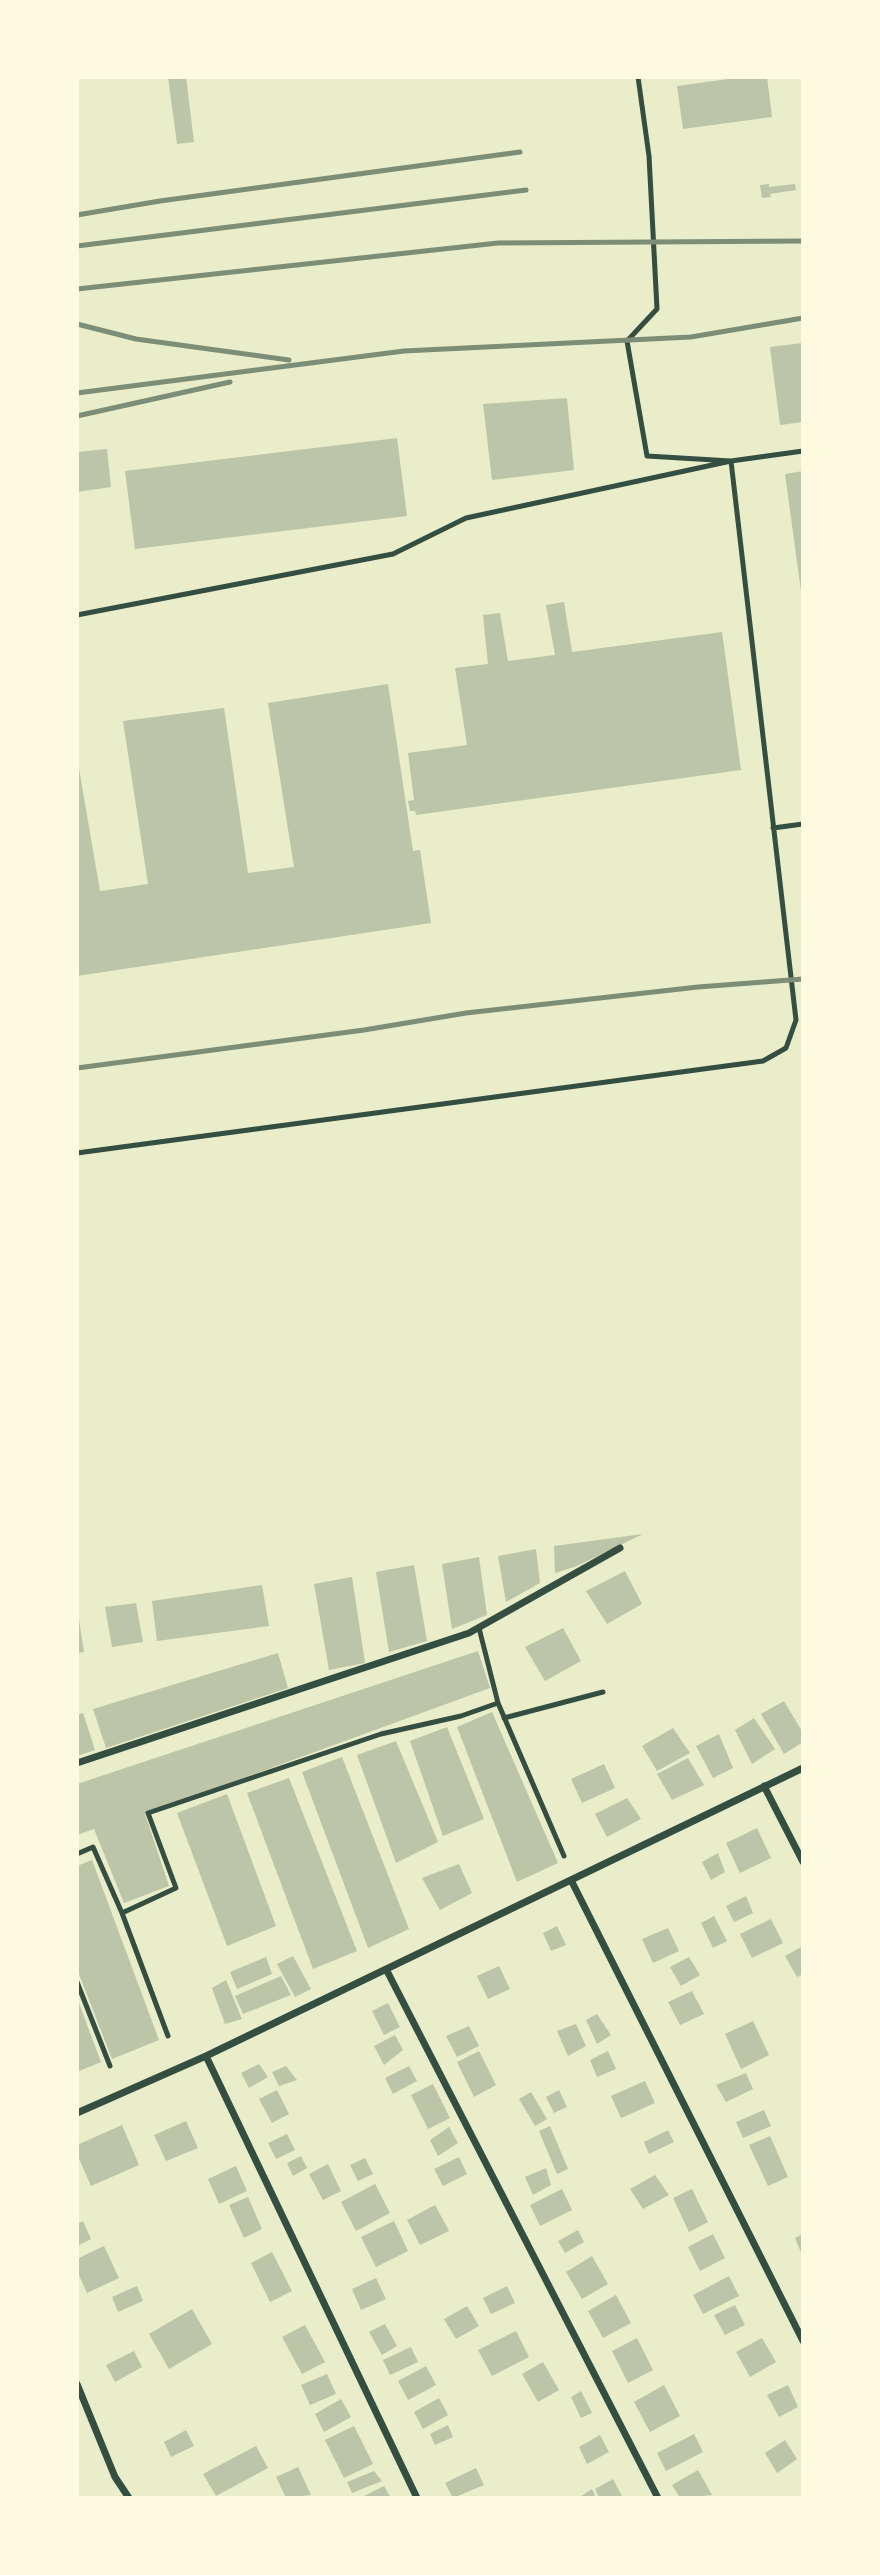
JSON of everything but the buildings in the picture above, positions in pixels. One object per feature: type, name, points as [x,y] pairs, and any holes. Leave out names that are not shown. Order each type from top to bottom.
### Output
[{"type":"street","points":[[77,1763],[479,1628],[620,1548]]},
{"type":"street","points":[[77,2113],[206,2056],[803,1768]]},
{"type":"street","points":[[764,1786],[803,1862]]},
{"type":"street","points":[[571,1880],[803,2341]]},
{"type":"street","points":[[386,1969],[658,2498]]},
{"type":"street","points":[[206,2056],[417,2498]]},
{"type":"street","points":[[77,2385],[115,2477],[129,2498]]},
{"type":"lane","points":[[638,77],[649,156],[657,309],[627,341],[647,456],[731,461]]},
{"type":"lane","points":[[77,615],[393,554],[466,518],[731,461],[803,451]]},
{"type":"lane","points":[[77,1153],[763,1061],[786,1048],[796,1020],[731,461]]},
{"type":"lane","points":[[773,828],[803,824]]},
{"type":"lane","points":[[479,1628],[498,1703],[564,1856]]},
{"type":"lane","points":[[504,1717],[603,1692]]},
{"type":"lane","points":[[122,1913],[176,1888],[148,1813],[381,1734],[461,1716],[498,1703]]},
{"type":"lane","points":[[77,1853],[93,1847],[122,1913],[168,2036]]},
{"type":"lane","points":[[77,1982],[110,2066]]},
{"type":"railway","points":[[77,215],[160,201],[520,152]]},
{"type":"railway","points":[[77,246],[526,190]]},
{"type":"railway","points":[[77,289],[498,243],[803,241]]},
{"type":"railway","points":[[77,393],[404,351],[691,337],[803,318]]},
{"type":"railway","points":[[77,324],[136,339],[289,360]]},
{"type":"railway","points":[[77,416],[230,382]]},
{"type":"railway","points":[[77,1068],[364,1030],[466,1013],[698,987],[803,979]]}]
